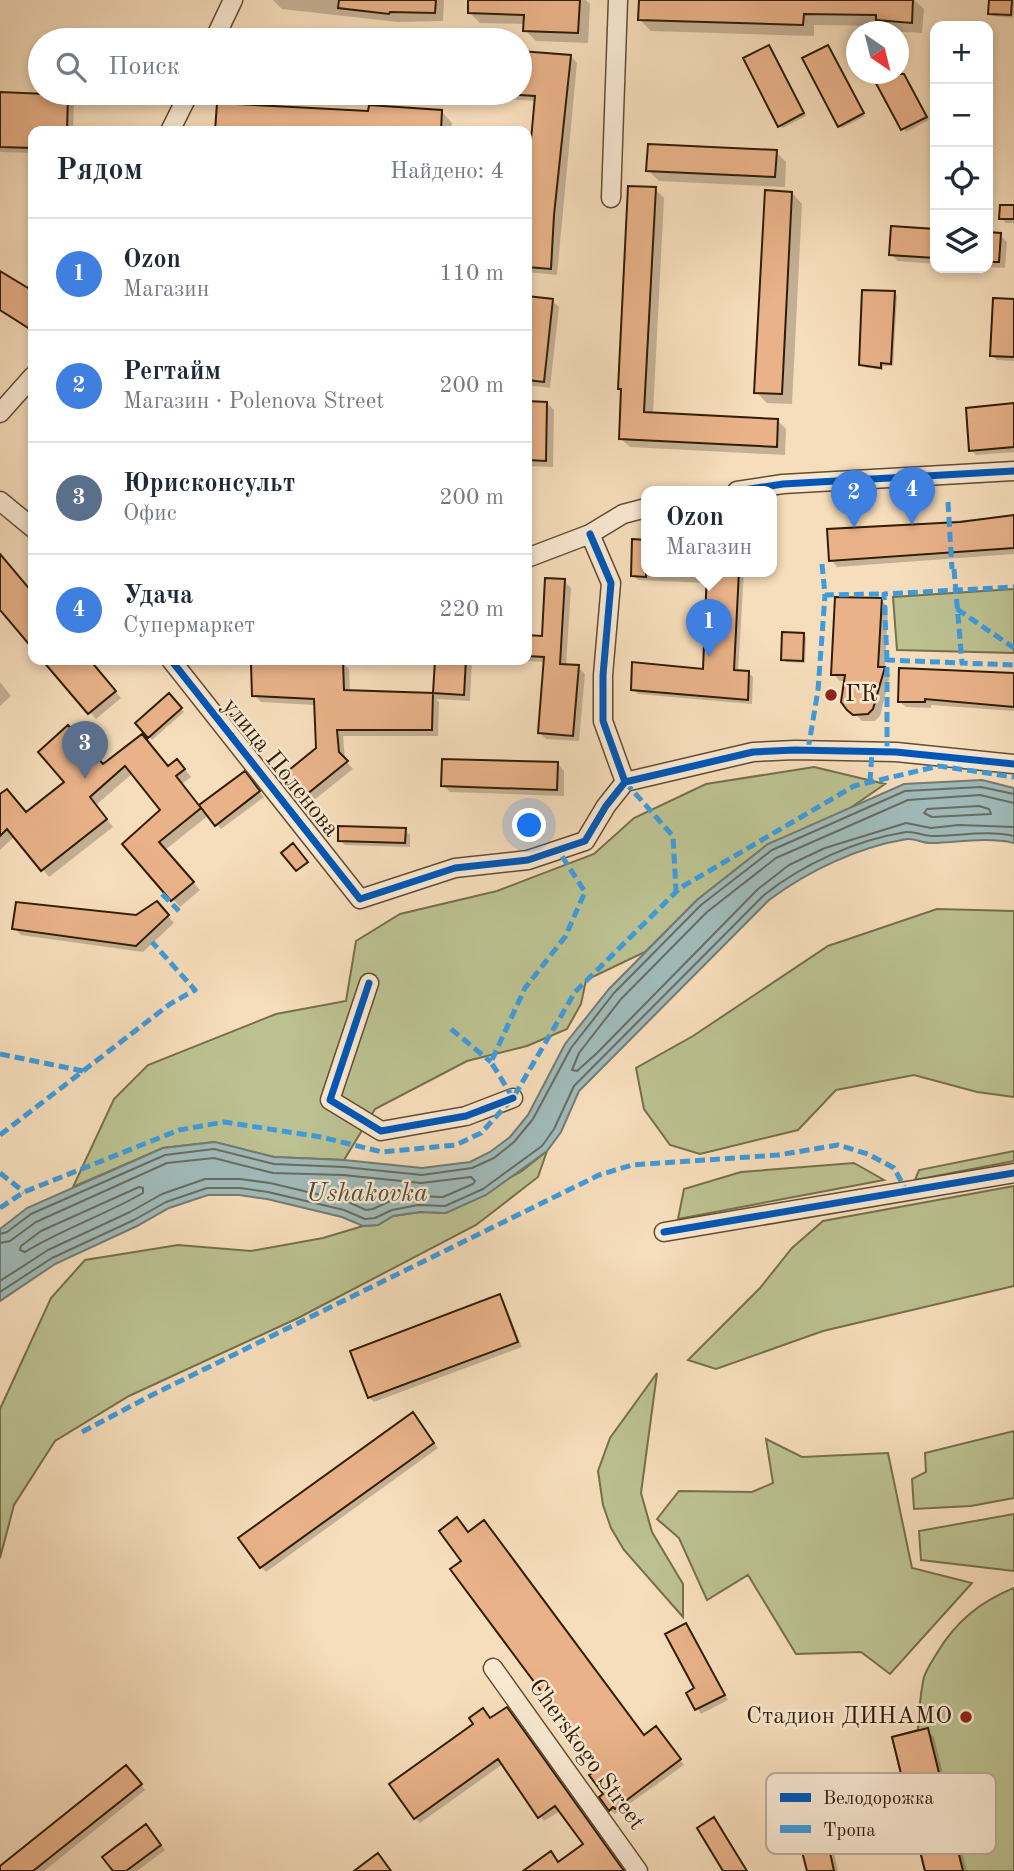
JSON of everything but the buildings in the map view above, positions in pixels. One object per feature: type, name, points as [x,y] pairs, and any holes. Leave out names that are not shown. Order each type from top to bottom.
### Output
[{"type":"street","points":[[220,28],[233,0]]},
{"type":"street","points":[[611,198],[618,0]]},
{"type":"street","points":[[172,126],[183,105]]},
{"type":"street","points":[[0,413],[28,382]]},
{"type":"street","points":[[770,486],[1014,471]]},
{"type":"street","points":[[0,501],[28,524]]},
{"type":"street","points":[[532,556],[590,534],[623,514],[641,509]]},
{"type":"street","points":[[590,534],[611,583],[603,675],[603,721],[625,782],[753,752],[795,750],[896,752],[1014,764]]},
{"type":"street","name":"улица Поленова","points":[[175,665],[360,899],[455,868],[528,860],[585,841],[606,806],[625,782]]},
{"type":"street","points":[[369,983],[330,1100],[381,1131],[466,1116],[513,1098]]},
{"type":"street","points":[[664,1232],[1014,1172]]},
{"type":"street","name":"Cherskogo Street","points":[[493,1668],[638,1871]]},
{"type":"green space","points":[[1014,589],[1014,653],[897,650],[893,597]]},
{"type":"green space","points":[[814,767],[885,784],[843,813],[768,844],[697,900],[645,952],[586,980],[581,1004],[567,1029],[527,1046],[467,1061],[375,1109],[344,1160],[274,1157],[214,1142],[163,1148],[73,1187],[114,1099],[148,1065],[276,1014],[346,1001],[356,941],[400,914],[497,891],[594,854],[634,818],[706,784]]},
{"type":"green space","points":[[937,909],[1014,911],[1014,1097],[977,1092],[914,1075],[836,1090],[798,1130],[700,1154],[670,1145],[644,1109],[636,1068],[693,1036],[828,946]]},
{"type":"green space","points":[[547,1151],[538,1177],[476,1225],[298,1318],[129,1396],[55,1441],[14,1505],[0,1558],[0,1409],[51,1298],[85,1260],[178,1245],[251,1251],[378,1225],[393,1216],[420,1212],[446,1213],[522,1171]]},
{"type":"green space","points":[[1014,1151],[1014,1161],[915,1180],[919,1170]]},
{"type":"green space","points":[[854,1163],[884,1180],[678,1219],[684,1189],[741,1172]]},
{"type":"green space","points":[[1014,1186],[1014,1286],[823,1331],[716,1369],[688,1360],[760,1288],[792,1248],[823,1221]]},
{"type":"green space","points":[[657,1373],[641,1493],[652,1532],[683,1584],[683,1617],[624,1550],[611,1528],[603,1505],[598,1471],[610,1438]]},
{"type":"green space","points":[[1014,1431],[1014,1498],[971,1506],[914,1509],[912,1479],[926,1472],[925,1453]]},
{"type":"green space","points":[[766,1439],[802,1457],[888,1453],[912,1568],[972,1583],[890,1674],[861,1652],[796,1654],[748,1575],[707,1600],[679,1538],[657,1519],[679,1491],[752,1492],[773,1483]]},
{"type":"green space","points":[[1014,1514],[1014,1571],[921,1560],[919,1531]]},
{"type":"green space","name":"Стадион ДИНАМО","points":[[1014,1588],[1014,1871],[925,1871],[921,1854],[996,1854],[996,1773],[901,1773],[892,1737],[918,1730],[924,1677],[928,1667],[952,1631],[990,1600]]},
{"type":"water","name":"Ushakovka","points":[[982,780],[1014,788],[1014,843],[984,840],[930,843],[907,839],[852,854],[784,889],[769,900],[579,1091],[561,1132],[547,1151],[486,1195],[446,1213],[420,1212],[393,1216],[378,1225],[363,1226],[342,1217],[267,1199],[208,1195],[169,1208],[55,1264],[0,1301],[0,1229],[27,1208],[163,1148],[215,1142],[274,1157],[344,1160],[422,1168],[470,1162],[490,1152],[510,1137],[528,1115],[565,1044],[609,989],[697,900],[768,844],[904,784]]},
{"type":"marked path","points":[[948,502],[952,569]]},
{"type":"marked path","points":[[822,564],[825,595],[884,594]]},
{"type":"marked path","points":[[954,569],[962,663],[1014,665]]},
{"type":"marked path","points":[[887,660],[884,594],[1014,587]]},
{"type":"marked path","points":[[808,750],[818,690],[825,595]]},
{"type":"marked path","points":[[957,609],[1014,648]]},
{"type":"marked path","points":[[887,752],[887,660],[962,663]]},
{"type":"marked path","points":[[870,782],[872,752]]},
{"type":"marked path","points":[[0,1208],[24,1192],[179,1130],[224,1122],[321,1137],[382,1152],[456,1145],[481,1133],[513,1098],[575,992],[680,888],[854,786],[939,766],[1014,777]]},
{"type":"marked path","points":[[625,782],[673,836],[676,891]]},
{"type":"marked path","points":[[513,1098],[491,1062],[525,988],[565,937],[585,892],[558,850]]},
{"type":"marked path","points":[[162,894],[179,911]]},
{"type":"marked path","points":[[0,1135],[170,1004],[195,990],[152,942]]},
{"type":"marked path","points":[[451,1029],[491,1062]]},
{"type":"marked path","points":[[0,1054],[83,1071]]},
{"type":"marked path","points":[[82,1432],[599,1175],[632,1165],[778,1155],[838,1145],[868,1154],[894,1168],[907,1192]]},
{"type":"marked path","points":[[0,1173],[24,1192]]},
{"type":"cycle path","points":[[770,486],[1014,471]]},
{"type":"cycle path","points":[[590,534],[611,583],[603,675],[603,721],[625,782],[753,752],[795,750],[896,752],[1014,764]]},
{"type":"cycle path","points":[[175,665],[360,899],[455,868],[528,860],[585,841],[606,806],[625,782]]},
{"type":"cycle path","points":[[369,983],[330,1100],[381,1131],[466,1116],[513,1098]]},
{"type":"cycle path","points":[[664,1232],[1014,1173]]},
{"type":"place","name":"Удача","points":[[912,525]]},
{"type":"place","name":"Регтайм","points":[[854,528]]},
{"type":"place","name":"Ozon","points":[[709,657]]},
{"type":"place","name":"ГК","points":[[831,695]]},
{"type":"place","name":"Юрисконсульт","points":[[85,779]]},
{"type":"place","name":"Стадион ДИНАМО","points":[[966,1717]]}]
